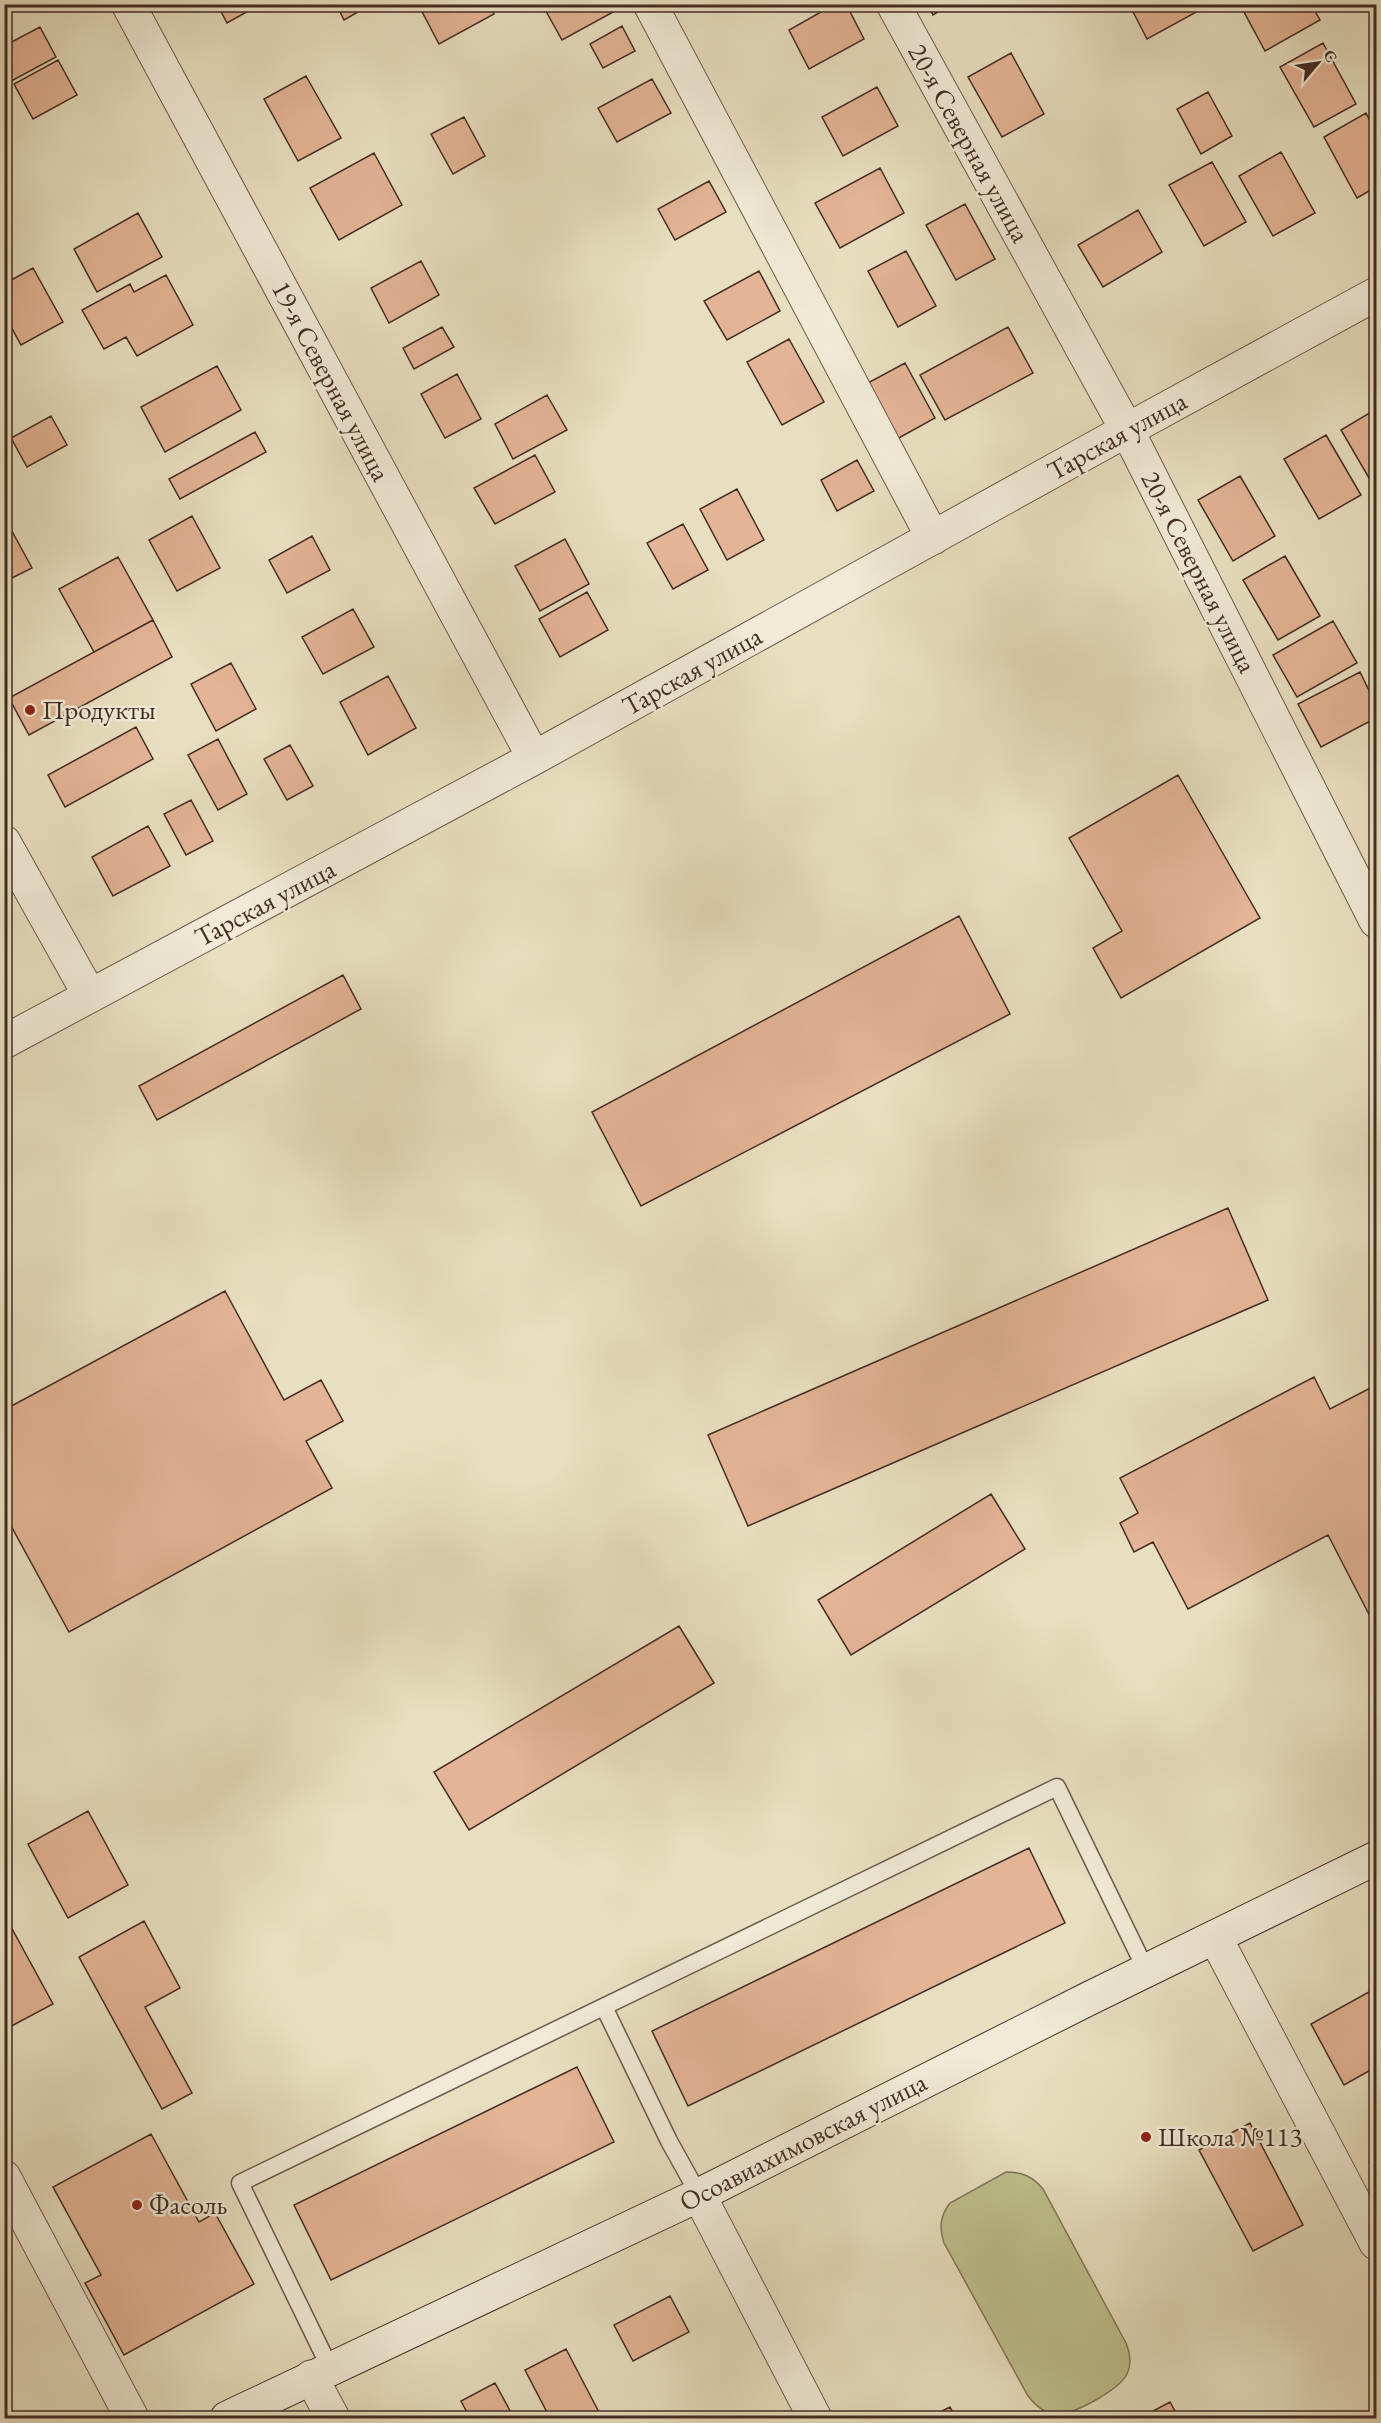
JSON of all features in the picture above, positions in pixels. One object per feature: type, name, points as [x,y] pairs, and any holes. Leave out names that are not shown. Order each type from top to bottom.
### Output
[{"type":"street","name":"19-я Северная улица","points":[[128,4],[534,758]]},
{"type":"street","points":[[650,4],[933,538]]},
{"type":"street","name":"20-я Северная улица","points":[[893,4],[1127,430],[1377,921]]},
{"type":"street","name":"Тарская улица","points":[[4,1042],[534,758],[1377,294]]},
{"type":"street","points":[[4,842],[90,996]]},
{"type":"street","name":"Осоавиахимовская улица","points":[[244,2415],[321,2373],[699,2195],[1146,1970],[1377,1858]]},
{"type":"street","points":[[1215,1937],[1377,2243]]},
{"type":"street","points":[[4,2177],[132,2418]]},
{"type":"street","points":[[699,2195],[815,2418]]},
{"type":"street","points":[[321,2373],[333,2418]]},
{"type":"lane","points":[[321,2373],[240,2183],[1057,1787],[1146,1970]]},
{"type":"lane","points":[[604,2007],[669,2141],[699,2195]]},
{"type":"green space","points":[[1006,2172],[1027,2176],[1043,2189],[1129,2351],[1130,2366],[1127,2374],[1115,2387],[1094,2401],[1063,2414],[1043,2410],[1028,2396],[942,2237],[942,2217],[950,2203]]},
{"type":"building","points":[[217,4],[249,4],[252,9],[227,23]]},
{"type":"building","points":[[336,4],[372,4],[344,20]]},
{"type":"building","points":[[418,4],[488,4],[494,14],[439,44]]},
{"type":"building","points":[[542,4],[611,4],[615,11],[562,40]]},
{"type":"building","points":[[835,4],[846,4],[864,39],[809,69],[789,30]]},
{"type":"building","points":[[927,4],[951,4],[933,15]]},
{"type":"building","points":[[1129,4],[1200,4],[1202,9],[1147,39]]},
{"type":"building","points":[[1258,4],[1311,4],[1320,20],[1265,51],[1244,12]]},
{"type":"building","points":[[622,26],[635,51],[603,68],[590,44]]},
{"type":"building","points":[[40,27],[56,57],[4,85],[4,46]]},
{"type":"building","points":[[1323,43],[1356,104],[1314,127],[1280,67]]},
{"type":"building","points":[[1011,53],[1044,114],[1002,137],[968,77]]},
{"type":"building","points":[[58,60],[77,95],[33,119],[14,84]]},
{"type":"building","points":[[306,76],[341,138],[298,161],[264,99]]},
{"type":"building","points":[[652,79],[671,113],[617,142],[598,108]]},
{"type":"building","points":[[877,87],[898,126],[843,156],[822,117]]},
{"type":"building","points":[[1208,92],[1232,136],[1201,154],[1177,109]]},
{"type":"building","points":[[1366,113],[1376,133],[1376,187],[1357,198],[1324,137]]},
{"type":"building","points":[[464,117],[485,156],[453,174],[431,134]]},
{"type":"building","points":[[1281,152],[1315,213],[1273,236],[1239,176]]},
{"type":"building","points":[[374,153],[402,205],[339,240],[310,188]]},
{"type":"building","points":[[1212,162],[1246,222],[1204,246],[1169,185]]},
{"type":"building","points":[[880,168],[904,213],[840,248],[815,203]]},
{"type":"building","points":[[709,181],[726,212],[675,240],[658,209]]},
{"type":"building","points":[[965,204],[995,259],[956,280],[926,225]]},
{"type":"building","points":[[1138,210],[1162,252],[1103,287],[1078,245]]},
{"type":"building","points":[[138,213],[162,257],[97,292],[74,249]]},
{"type":"building","points":[[906,251],[936,306],[898,327],[868,271]]},
{"type":"building","points":[[421,261],[439,295],[389,323],[371,288]]},
{"type":"building","points":[[33,268],[63,322],[21,345],[4,314],[4,284]]},
{"type":"building","points":[[759,271],[780,311],[727,340],[704,301]]},
{"type":"building","points":[[166,275],[193,325],[137,356],[126,337],[104,349],[82,310],[130,284],[134,292]]},
{"type":"building","points":[[442,327],[454,347],[414,369],[403,348]]},
{"type":"building","points":[[1008,327],[1033,373],[945,420],[920,375]]},
{"type":"building","points":[[789,339],[824,402],[782,425],[747,362]]},
{"type":"building","points":[[905,363],[935,418],[897,439],[866,384]]},
{"type":"building","points":[[217,366],[241,410],[165,452],[141,407]]},
{"type":"building","points":[[457,374],[481,419],[445,438],[421,394]]},
{"type":"building","points":[[547,395],[567,430],[513,459],[495,424]]},
{"type":"building","points":[[1376,409],[1376,490],[1341,430]]},
{"type":"building","points":[[51,416],[67,445],[27,467],[11,438]]},
{"type":"building","points":[[255,432],[266,452],[180,499],[169,479]]},
{"type":"building","points":[[1326,435],[1361,495],[1319,519],[1284,459]]},
{"type":"building","points":[[535,455],[555,492],[495,524],[474,488]]},
{"type":"building","points":[[857,460],[874,491],[837,511],[821,480]]},
{"type":"building","points":[[1240,476],[1275,536],[1233,561],[1198,500]]},
{"type":"building","points":[[737,489],[764,540],[727,560],[700,509]]},
{"type":"building","points":[[192,516],[220,568],[177,591],[149,540]]},
{"type":"building","points":[[7,522],[32,568],[4,582],[4,523]]},
{"type":"building","points":[[683,524],[708,570],[673,589],[647,543]]},
{"type":"building","points":[[312,536],[330,570],[287,593],[269,560]]},
{"type":"building","points":[[565,539],[589,584],[540,611],[515,566]]},
{"type":"building","points":[[1285,556],[1320,616],[1278,640],[1243,580]]},
{"type":"building","points":[[118,557],[153,620],[94,652],[59,589]]},
{"type":"building","points":[[587,592],[608,630],[560,657],[539,619]]},
{"type":"building","points":[[353,609],[374,647],[323,674],[302,637]]},
{"type":"building","points":[[153,620],[172,657],[29,735],[9,698]]},
{"type":"building","points":[[1333,621],[1357,663],[1297,697],[1273,655]]},
{"type":"building","points":[[231,663],[256,709],[216,731],[191,684]]},
{"type":"building","points":[[1360,672],[1376,705],[1376,718],[1321,747],[1298,704]]},
{"type":"building","points":[[388,676],[416,728],[368,755],[340,702]]},
{"type":"building","points":[[136,727],[153,759],[65,807],[48,775]]},
{"type":"building","points":[[218,739],[247,794],[218,810],[188,755]]},
{"type":"building","points":[[290,745],[313,786],[287,800],[264,759]]},
{"type":"building","points":[[1178,775],[1260,918],[1121,998],[1093,948],[1122,931],[1069,838]]},
{"type":"building","points":[[191,800],[213,841],[186,855],[164,814]]},
{"type":"building","points":[[148,826],[170,866],[113,896],[92,857]]},
{"type":"building","points":[[959,916],[1010,1014],[641,1206],[592,1112]]},
{"type":"building","points":[[343,975],[361,1009],[157,1120],[139,1086]]},
{"type":"building","points":[[1228,1208],[1268,1300],[748,1526],[708,1435]]},
{"type":"building","points":[[225,1291],[284,1400],[321,1380],[343,1421],[306,1441],[332,1488],[69,1632],[4,1513],[4,1410]]},
{"type":"building","points":[[1314,1377],[1330,1409],[1376,1385],[1376,1628],[1328,1535],[1188,1609],[1153,1542],[1134,1552],[1120,1523],[1138,1513],[1120,1478]]},
{"type":"building","points":[[991,1494],[1025,1549],[851,1655],[818,1600]]},
{"type":"building","points":[[679,1626],[714,1683],[469,1830],[434,1772]]},
{"type":"building","points":[[88,1811],[128,1885],[68,1918],[28,1844]]},
{"type":"building","points":[[1029,1848],[1065,1923],[688,2106],[652,2031]]},
{"type":"building","points":[[4,1914],[53,2004],[4,2030]]},
{"type":"building","points":[[144,1921],[180,1988],[145,2007],[192,2093],[162,2109],[79,1957]]},
{"type":"building","points":[[1376,1988],[1376,2067],[1344,2085],[1311,2024]]},
{"type":"building","points":[[577,2067],[614,2142],[331,2280],[294,2205]]},
{"type":"building","points":[[1250,2123],[1303,2225],[1253,2251],[1199,2150]]},
{"type":"building","points":[[151,2134],[199,2222],[215,2213],[254,2284],[124,2355],[85,2283],[101,2275],[53,2187]]},
{"type":"building","points":[[1376,2158],[1376,2177],[1369,2162]]},
{"type":"building","points":[[670,2296],[689,2332],[633,2361],[614,2325]]},
{"type":"building","points":[[566,2349],[602,2418],[550,2418],[525,2370]]},
{"type":"building","points":[[495,2383],[514,2418],[470,2418],[461,2401]]},
{"type":"building","points":[[4,2397],[14,2416],[4,2418]]},
{"type":"building","points":[[1170,2402],[1179,2418],[1140,2418]]},
{"type":"building","points":[[950,2407],[956,2418],[928,2418]]},
{"type":"place","name":"Продукты","points":[[30,710]]},
{"type":"place","name":"Школа №113","points":[[1146,2137]]},
{"type":"place","name":"Фасоль","points":[[137,2205]]}]
